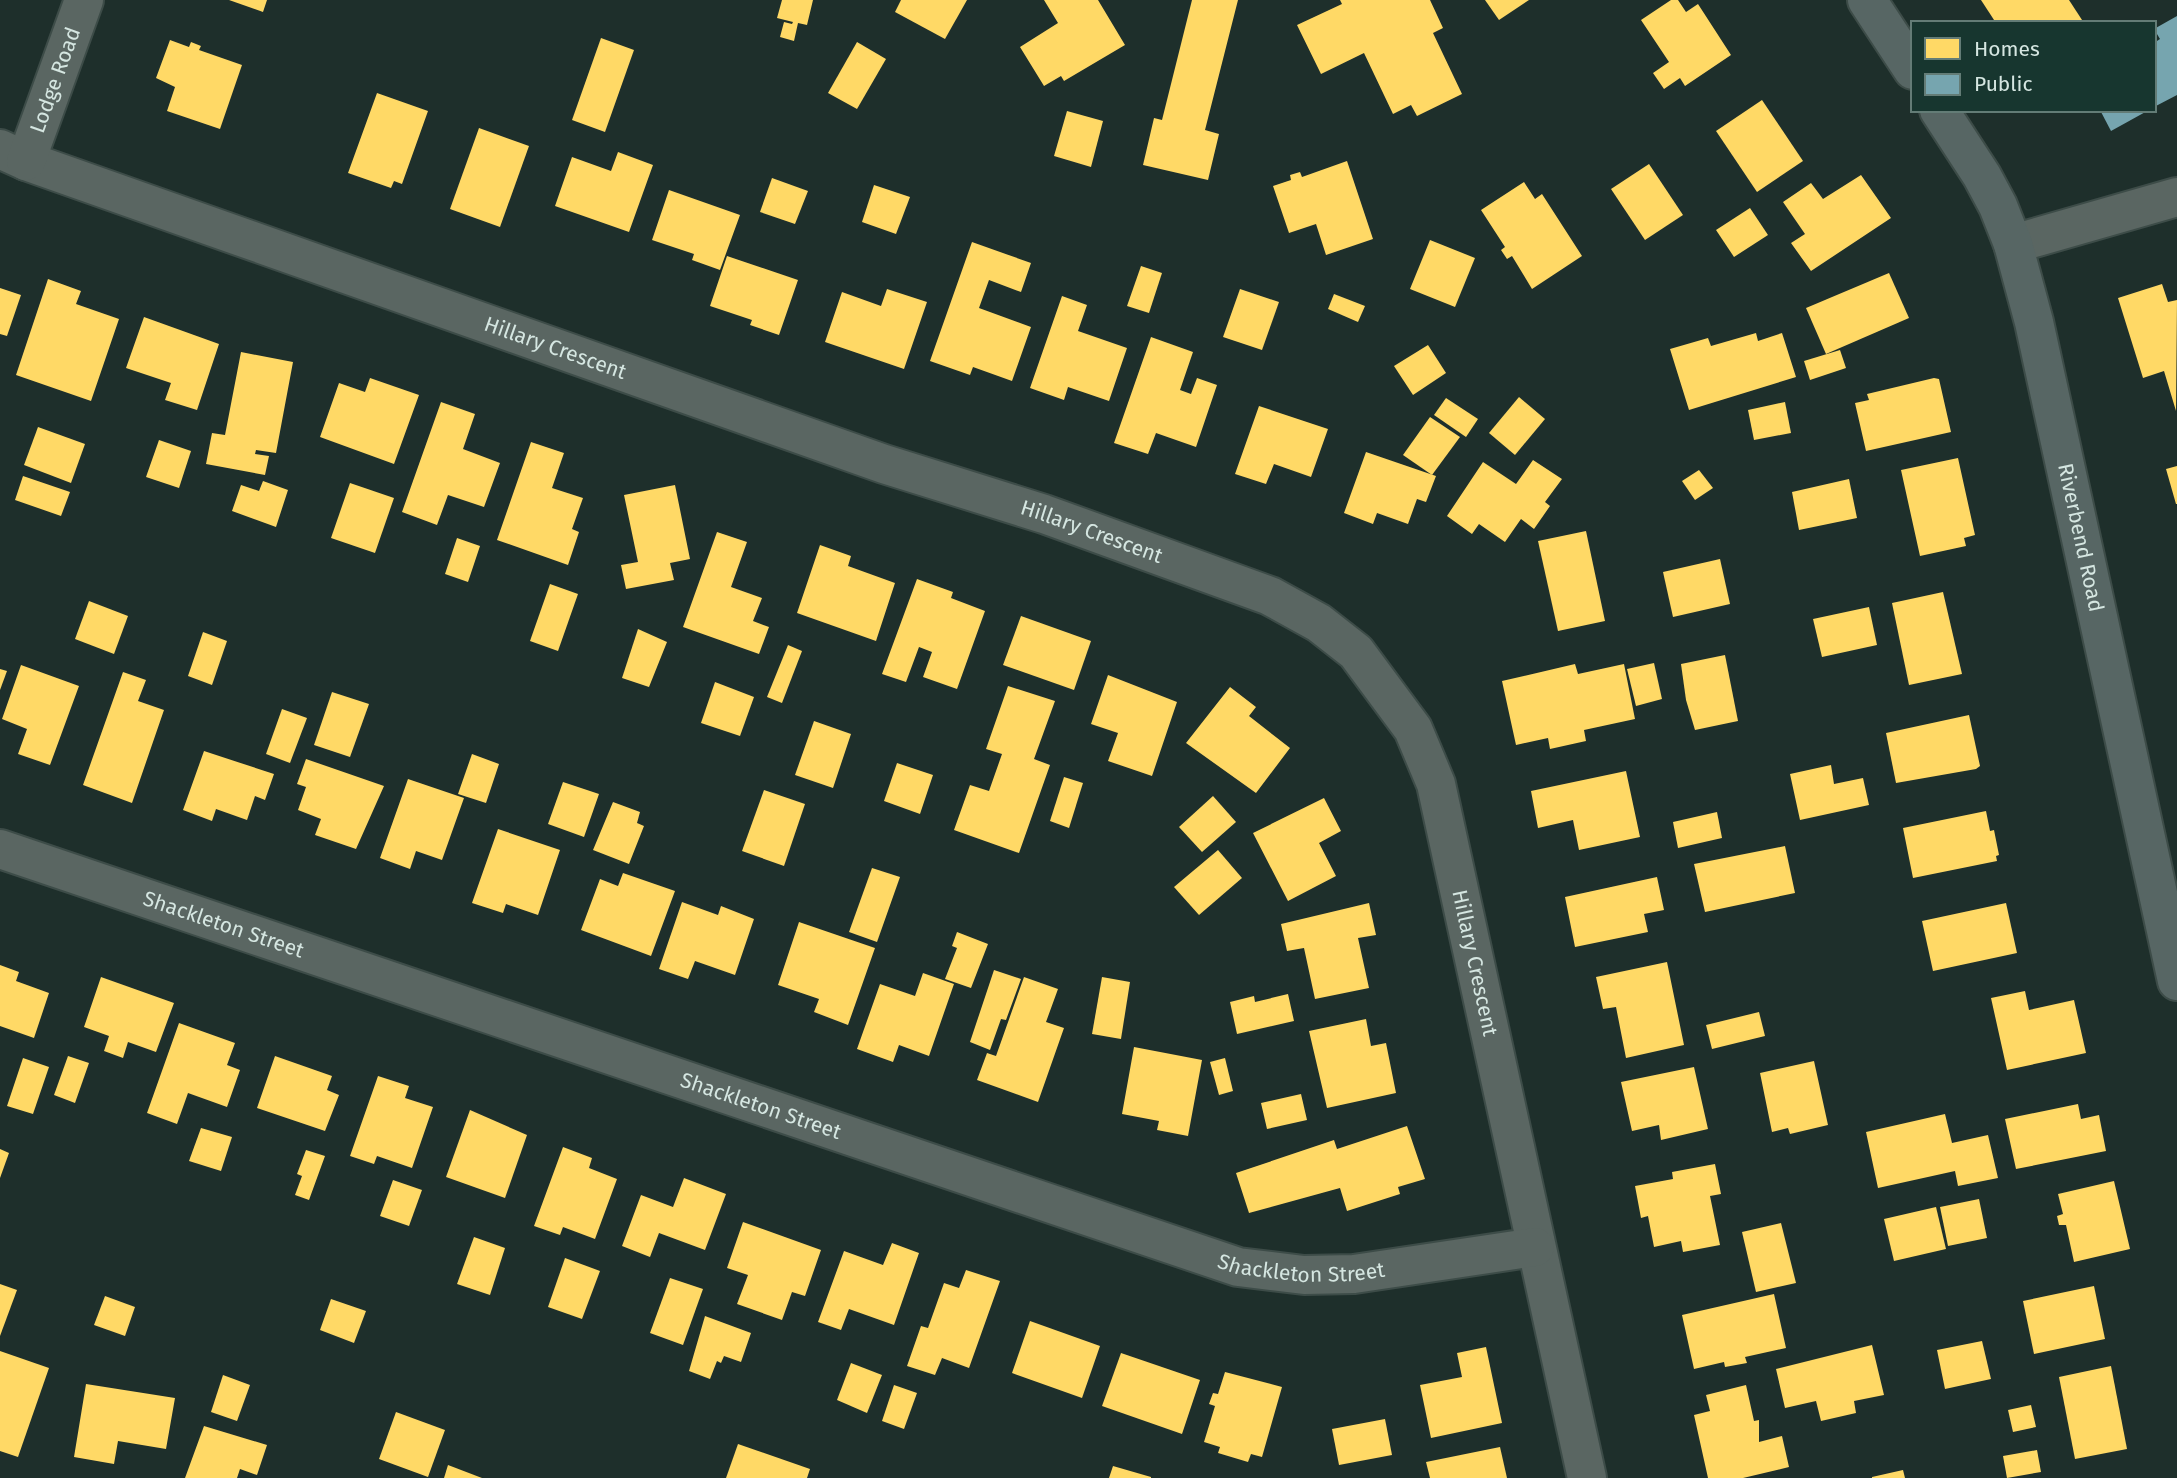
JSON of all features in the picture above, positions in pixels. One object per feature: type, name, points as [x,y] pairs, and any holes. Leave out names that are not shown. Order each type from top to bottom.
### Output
[{"type":"main road","points":[[1867,0],[1911,67]]},
{"type":"main road","name":"Riverbend Road","points":[[1940,112],[1982,176],[2013,244],[2034,321],[2177,981]]},
{"type":"street","name":"Lodge Road","points":[[13,155],[84,0]]},
{"type":"street","name":"Hillary Crescent","points":[[13,155],[871,459],[1044,514],[1171,559],[1270,596],[1320,623],[1356,652],[1413,729],[1436,784],[1587,1478]]},
{"type":"street","points":[[2013,244],[2177,197]]},
{"type":"street","name":"Shackleton Street","points":[[0,849],[1238,1267],[1304,1275],[1354,1274],[1535,1247]]},
{"type":"building: Homes","points":[[229,0],[267,0],[263,12]]},
{"type":"building: Homes","points":[[782,0],[813,0],[807,25],[798,23],[794,41],[780,37],[784,22],[793,22],[777,18]]},
{"type":"building: Homes","points":[[901,0],[967,0],[945,39],[895,12]]},
{"type":"building: Homes","points":[[1044,0],[1098,0],[1125,45],[1064,81],[1061,76],[1044,86],[1020,47],[1058,23]]},
{"type":"building: Homes","points":[[1192,0],[1238,0],[1205,130],[1219,134],[1208,180],[1143,165],[1154,118],[1162,120]]},
{"type":"building: Homes","points":[[1340,0],[1430,0],[1443,28],[1433,33],[1462,94],[1417,116],[1411,105],[1393,114],[1364,53],[1321,74],[1297,25],[1342,4]]},
{"type":"building: Homes","points":[[1485,0],[1529,0],[1499,20]]},
{"type":"building: Homes","points":[[1671,0],[1678,0],[1686,12],[1698,4],[1731,55],[1685,86],[1680,78],[1664,89],[1653,73],[1669,62],[1641,20]]},
{"type":"building: Homes","points":[[1981,0],[2069,0],[2083,21],[1995,21]]},
{"type":"building: Homes","points":[[601,38],[634,50],[605,132],[572,120]]},
{"type":"building: Homes","points":[[170,40],[189,47],[191,42],[201,46],[199,50],[242,65],[220,129],[167,111],[175,87],[156,78]]},
{"type":"building: Homes","points":[[857,42],[886,59],[857,109],[828,93]]},
{"type":"building: Homes","points":[[377,93],[428,111],[402,184],[394,181],[391,188],[348,173]]},
{"type":"building: Homes","points":[[1762,100],[1803,161],[1757,192],[1716,131]]},
{"type":"building: Homes","points":[[1067,111],[1103,121],[1091,167],[1054,156]]},
{"type":"building: Homes","points":[[479,128],[529,146],[500,227],[450,209]]},
{"type":"building: Homes","points":[[618,152],[653,165],[629,232],[555,206],[572,157],[611,171]]},
{"type":"building: Homes","points":[[1347,161],[1373,239],[1326,255],[1316,224],[1289,233],[1273,186],[1291,180],[1290,175],[1300,172],[1302,177]]},
{"type":"building: Homes","points":[[1649,164],[1683,215],[1645,240],[1611,189]]},
{"type":"building: Homes","points":[[1861,175],[1891,218],[1811,271],[1791,243],[1805,234],[1783,202],[1811,183],[1823,199]]},
{"type":"building: Homes","points":[[772,178],[808,191],[795,224],[760,212]]},
{"type":"building: Homes","points":[[1524,182],[1535,199],[1542,194],[1582,256],[1532,289],[1512,256],[1507,259],[1501,250],[1505,247],[1481,210]]},
{"type":"building: Homes","points":[[874,185],[910,197],[896,234],[862,222]]},
{"type":"building: Homes","points":[[669,190],[740,215],[720,270],[692,260],[694,254],[652,240]]},
{"type":"building: Homes","points":[[1750,208],[1768,235],[1734,257],[1716,230]]},
{"type":"building: Homes","points":[[1430,240],[1475,258],[1455,307],[1410,289]]},
{"type":"building: Homes","points":[[972,242],[1031,263],[1021,292],[989,280],[979,308],[1031,327],[1012,381],[973,367],[970,375],[930,361]]},
{"type":"building: Homes","points":[[727,256],[798,280],[779,335],[750,325],[752,320],[710,306]]},
{"type":"building: Homes","points":[[1141,266],[1162,273],[1149,313],[1127,306]]},
{"type":"building: Homes","points":[[1889,273],[1909,318],[1826,354],[1806,308]]},
{"type":"building: Homes","points":[[48,279],[81,291],[76,304],[119,319],[91,401],[16,375]]},
{"type":"building: Homes","points":[[2162,284],[2168,302],[2177,300],[2176,411],[2164,371],[2143,378],[2118,298]]},
{"type":"building: Homes","points":[[0,288],[21,295],[7,336],[0,334]]},
{"type":"building: Homes","points":[[887,289],[927,302],[904,369],[825,342],[842,292],[881,306]]},
{"type":"building: Homes","points":[[1240,289],[1279,302],[1262,350],[1223,337]]},
{"type":"building: Homes","points":[[1334,294],[1365,306],[1358,322],[1328,309]]},
{"type":"building: Homes","points":[[1062,296],[1087,305],[1078,331],[1127,348],[1109,401],[1068,387],[1064,400],[1030,388]]},
{"type":"building: Homes","points":[[144,317],[219,344],[197,410],[165,400],[171,383],[126,368]]},
{"type":"building: Homes","points":[[1756,333],[1758,341],[1782,333],[1796,377],[1689,410],[1670,349],[1708,338],[1711,346]]},
{"type":"building: Homes","points":[[1151,337],[1193,352],[1180,390],[1191,394],[1197,378],[1217,385],[1196,447],[1156,433],[1148,454],[1114,443]]},
{"type":"building: Homes","points":[[1428,345],[1446,373],[1413,395],[1394,366]]},
{"type":"building: Homes","points":[[1840,350],[1846,368],[1810,380],[1804,361]]},
{"type":"building: Homes","points":[[241,352],[293,362],[276,453],[256,450],[255,454],[269,456],[265,475],[206,464],[212,433],[225,435]]},
{"type":"building: Homes","points":[[370,378],[419,395],[394,464],[320,437],[339,383],[365,392]]},
{"type":"building: Homes","points":[[1939,379],[1951,432],[1866,451],[1855,403],[1869,400],[1867,394]]},
{"type":"building: Homes","points":[[1519,397],[1545,419],[1515,455],[1489,433]]},
{"type":"building: Homes","points":[[1446,398],[1478,419],[1466,437],[1434,415]]},
{"type":"building: Homes","points":[[441,402],[475,414],[463,449],[500,463],[484,507],[448,495],[437,525],[402,512]]},
{"type":"building: Homes","points":[[1785,402],[1791,433],[1754,440],[1748,410]]},
{"type":"building: Homes","points":[[1259,406],[1328,429],[1311,477],[1274,464],[1266,484],[1235,474]]},
{"type":"building: Homes","points":[[1430,417],[1460,437],[1432,475],[1403,455]]},
{"type":"building: Homes","points":[[38,427],[85,444],[71,483],[24,465]]},
{"type":"building: Homes","points":[[159,440],[191,451],[179,488],[146,477]]},
{"type":"building: Homes","points":[[531,442],[564,453],[552,488],[583,498],[572,529],[579,532],[568,565],[497,540]]},
{"type":"building: Homes","points":[[1366,452],[1436,476],[1426,502],[1417,499],[1408,524],[1377,513],[1373,524],[1344,513]]},
{"type":"building: Homes","points":[[1958,458],[1975,535],[1964,538],[1966,546],[1920,556],[1901,470]]},
{"type":"building: Homes","points":[[1533,460],[1562,479],[1545,502],[1550,506],[1534,529],[1521,519],[1505,542],[1479,524],[1472,534],[1447,516],[1483,462],[1516,484]]},
{"type":"building: Homes","points":[[2177,466],[2177,504],[2176,504],[2166,469]]},
{"type":"building: Homes","points":[[1699,470],[1713,488],[1695,500],[1682,481]]},
{"type":"building: Homes","points":[[23,476],[70,492],[61,516],[15,500]]},
{"type":"building: Homes","points":[[1849,479],[1857,518],[1799,530],[1792,492]]},
{"type":"building: Homes","points":[[263,481],[288,490],[276,527],[232,511],[241,485],[259,491]]},
{"type":"building: Homes","points":[[350,483],[394,498],[375,553],[331,538]]},
{"type":"building: Homes","points":[[675,485],[690,559],[670,563],[674,580],[626,589],[621,565],[638,562],[624,495]]},
{"type":"building: Homes","points":[[1586,531],[1605,621],[1558,631],[1538,541]]},
{"type":"building: Homes","points":[[717,532],[747,542],[731,587],[762,598],[753,621],[769,627],[759,654],[683,627]]},
{"type":"building: Homes","points":[[457,538],[480,546],[468,582],[445,574]]},
{"type":"building: Homes","points":[[820,545],[851,556],[848,566],[895,583],[876,641],[797,613]]},
{"type":"building: Homes","points":[[1720,559],[1730,604],[1673,617],[1663,572]]},
{"type":"building: Homes","points":[[917,579],[953,592],[951,598],[985,611],[957,689],[923,677],[932,652],[919,647],[906,682],[882,674]]},
{"type":"building: Homes","points":[[550,584],[578,594],[558,651],[530,641]]},
{"type":"building: Homes","points":[[1943,592],[1962,674],[1909,685],[1892,603]]},
{"type":"building: Homes","points":[[89,601],[128,616],[114,654],[75,639]]},
{"type":"building: Homes","points":[[1869,607],[1877,645],[1822,657],[1813,619]]},
{"type":"building: Homes","points":[[1021,616],[1091,641],[1074,690],[1003,665]]},
{"type":"building: Homes","points":[[638,629],[667,642],[649,687],[622,678]]},
{"type":"building: Homes","points":[[203,632],[227,641],[212,685],[188,676]]},
{"type":"building: Homes","points":[[788,645],[802,651],[782,703],[767,697]]},
{"type":"building: Homes","points":[[1725,655],[1738,721],[1695,730],[1686,700],[1681,664]]},
{"type":"building: Homes","points":[[1654,663],[1662,699],[1636,706],[1627,669]]},
{"type":"building: Homes","points":[[1575,664],[1578,674],[1624,664],[1635,719],[1584,730],[1586,741],[1550,749],[1548,738],[1516,745],[1502,681]]},
{"type":"building: Homes","points":[[21,665],[79,686],[50,765],[18,754],[27,729],[2,719]]},
{"type":"building: Homes","points":[[0,669],[7,671],[0,690]]},
{"type":"building: Homes","points":[[123,672],[146,680],[138,701],[164,710],[132,803],[83,785]]},
{"type":"building: Homes","points":[[1108,675],[1177,702],[1152,776],[1108,761],[1118,733],[1091,724]]},
{"type":"building: Homes","points":[[715,682],[754,697],[740,736],[701,723]]},
{"type":"building: Homes","points":[[1008,686],[1055,701],[1034,759],[1050,765],[1019,853],[954,830],[970,785],[989,791],[1002,754],[986,749]]},
{"type":"building: Homes","points":[[1230,687],[1256,707],[1249,716],[1290,748],[1256,793],[1186,743]]},
{"type":"building: Homes","points":[[332,692],[369,704],[350,757],[314,745]]},
{"type":"building: Homes","points":[[282,709],[307,718],[290,763],[266,754]]},
{"type":"building: Homes","points":[[1969,715],[1980,766],[1976,769],[1896,783],[1886,733]]},
{"type":"building: Homes","points":[[814,721],[851,734],[833,788],[795,775]]},
{"type":"building: Homes","points":[[204,751],[274,774],[265,800],[255,796],[247,820],[216,809],[212,821],[183,810]]},
{"type":"building: Homes","points":[[472,754],[499,764],[486,803],[458,794]]},
{"type":"building: Homes","points":[[306,759],[384,786],[356,849],[315,835],[321,819],[298,810],[306,787],[297,784]]},
{"type":"building: Homes","points":[[897,763],[933,775],[920,814],[884,801]]},
{"type":"building: Homes","points":[[1831,765],[1834,784],[1863,778],[1869,805],[1800,820],[1790,774]]},
{"type":"building: Homes","points":[[1626,771],[1640,837],[1579,850],[1573,820],[1538,828],[1531,791]]},
{"type":"building: Homes","points":[[1064,777],[1083,783],[1069,828],[1050,821]]},
{"type":"building: Homes","points":[[408,779],[464,798],[442,860],[416,851],[410,869],[380,858]]},
{"type":"building: Homes","points":[[563,782],[599,794],[584,837],[548,824]]},
{"type":"building: Homes","points":[[764,790],[805,804],[784,866],[742,851]]},
{"type":"building: Homes","points":[[1213,796],[1236,822],[1202,852],[1179,827]]},
{"type":"building: Homes","points":[[1324,798],[1341,831],[1319,843],[1336,876],[1288,901],[1253,833]]},
{"type":"building: Homes","points":[[613,802],[640,812],[637,823],[644,826],[629,864],[593,850]]},
{"type":"building: Homes","points":[[1986,811],[1990,831],[1994,830],[1999,855],[1996,856],[1997,861],[1913,878],[1903,828]]},
{"type":"building: Homes","points":[[1717,812],[1722,838],[1678,848],[1673,822]]},
{"type":"building: Homes","points":[[498,829],[560,850],[538,915],[506,904],[503,913],[472,903]]},
{"type":"building: Homes","points":[[1785,846],[1795,893],[1705,912],[1694,864]]},
{"type":"building: Homes","points":[[1218,850],[1242,878],[1199,915],[1174,887]]},
{"type":"building: Homes","points":[[872,868],[900,877],[877,942],[849,932]]},
{"type":"building: Homes","points":[[623,873],[675,891],[651,956],[581,930],[600,879],[618,886]]},
{"type":"building: Homes","points":[[1657,877],[1664,910],[1644,914],[1648,932],[1575,947],[1565,897]]},
{"type":"building: Homes","points":[[682,902],[718,915],[721,906],[754,919],[735,975],[695,961],[688,979],[659,969]]},
{"type":"building: Homes","points":[[1369,903],[1376,935],[1358,938],[1369,988],[1315,999],[1304,948],[1287,951],[1281,924]]},
{"type":"building: Homes","points":[[2006,903],[2017,953],[1933,971],[1922,921]]},
{"type":"building: Homes","points":[[799,922],[875,948],[848,1025],[814,1012],[819,999],[778,985]]},
{"type":"building: Homes","points":[[957,932],[988,944],[971,988],[945,979],[957,948],[952,946]]},
{"type":"building: Homes","points":[[1667,962],[1684,1045],[1626,1058],[1616,1007],[1603,1009],[1596,977]]},
{"type":"building: Homes","points":[[0,965],[19,972],[16,981],[49,993],[34,1038],[0,1026]]},
{"type":"building: Homes","points":[[994,970],[1021,979],[1006,1020],[1001,1019],[990,1050],[970,1042]]},
{"type":"building: Homes","points":[[923,973],[954,984],[929,1056],[899,1045],[893,1062],[857,1049],[880,984],[915,996]]},
{"type":"building: Homes","points":[[101,977],[174,1003],[156,1052],[128,1042],[123,1058],[104,1051],[109,1036],[84,1027]]},
{"type":"building: Homes","points":[[1024,977],[1058,989],[1046,1022],[1064,1028],[1038,1102],[977,1080],[987,1053],[996,1056]]},
{"type":"building: Homes","points":[[1102,977],[1130,982],[1121,1039],[1092,1034]]},
{"type":"building: Homes","points":[[2025,991],[2029,1010],[2074,1000],[2086,1053],[2007,1070],[1991,998]]},
{"type":"building: Homes","points":[[1288,994],[1294,1021],[1237,1034],[1230,1002],[1254,996],[1255,1002]]},
{"type":"building: Homes","points":[[1759,1012],[1765,1036],[1712,1049],[1706,1025]]},
{"type":"building: Homes","points":[[1366,1019],[1371,1046],[1386,1043],[1396,1093],[1327,1108],[1309,1031]]},
{"type":"building: Homes","points":[[179,1023],[235,1043],[227,1065],[240,1070],[227,1107],[188,1093],[177,1124],[147,1113]]},
{"type":"building: Homes","points":[[1134,1047],[1202,1060],[1188,1136],[1157,1130],[1159,1121],[1122,1114]]},
{"type":"building: Homes","points":[[68,1056],[89,1063],[75,1103],[54,1095]]},
{"type":"building: Homes","points":[[275,1056],[332,1076],[327,1090],[339,1095],[325,1131],[257,1108]]},
{"type":"building: Homes","points":[[23,1058],[49,1067],[33,1114],[7,1106]]},
{"type":"building: Homes","points":[[1225,1058],[1233,1091],[1219,1095],[1210,1062]]},
{"type":"building: Homes","points":[[1814,1061],[1828,1125],[1790,1134],[1788,1128],[1772,1132],[1760,1073]]},
{"type":"building: Homes","points":[[1694,1067],[1708,1129],[1661,1140],[1659,1125],[1632,1131],[1621,1082]]},
{"type":"building: Homes","points":[[378,1076],[409,1086],[405,1098],[433,1107],[412,1168],[377,1156],[374,1164],[350,1156]]},
{"type":"building: Homes","points":[[1301,1094],[1307,1120],[1267,1129],[1261,1103]]},
{"type":"building: Homes","points":[[2078,1104],[2081,1119],[2099,1115],[2106,1151],[2016,1169],[2005,1119]]},
{"type":"building: Homes","points":[[470,1110],[527,1135],[505,1198],[446,1177]]},
{"type":"building: Homes","points":[[1945,1114],[1952,1143],[1988,1135],[1998,1178],[1958,1186],[1955,1171],[1878,1188],[1866,1132]]},
{"type":"building: Homes","points":[[1407,1126],[1425,1179],[1398,1187],[1400,1194],[1347,1211],[1340,1188],[1249,1213],[1236,1173],[1334,1140],[1337,1149]]},
{"type":"building: Homes","points":[[201,1128],[232,1137],[221,1171],[189,1161]]},
{"type":"building: Homes","points":[[563,1147],[592,1158],[589,1168],[617,1179],[595,1239],[563,1227],[560,1235],[534,1226]]},
{"type":"building: Homes","points":[[0,1149],[9,1153],[0,1178]]},
{"type":"building: Homes","points":[[306,1150],[325,1156],[309,1200],[295,1195],[302,1176],[297,1174]]},
{"type":"building: Homes","points":[[1715,1164],[1721,1194],[1710,1196],[1720,1245],[1683,1252],[1681,1241],[1654,1247],[1648,1216],[1641,1218],[1635,1186],[1673,1179],[1672,1172]]},
{"type":"building: Homes","points":[[684,1178],[726,1194],[705,1250],[659,1233],[650,1257],[622,1246],[641,1195],[673,1207]]},
{"type":"building: Homes","points":[[393,1180],[422,1190],[409,1226],[380,1216]]},
{"type":"building: Homes","points":[[2114,1181],[2130,1249],[2074,1262],[2066,1225],[2059,1225],[2057,1216],[2063,1214],[2058,1194]]},
{"type":"building: Homes","points":[[1979,1199],[1987,1238],[1948,1246],[1940,1207]]},
{"type":"building: Homes","points":[[1936,1207],[1946,1249],[1894,1261],[1884,1219]]},
{"type":"building: Homes","points":[[743,1222],[821,1250],[805,1296],[792,1292],[782,1320],[737,1304],[748,1275],[727,1268]]},
{"type":"building: Homes","points":[[1781,1223],[1796,1283],[1756,1292],[1742,1232]]},
{"type":"building: Homes","points":[[474,1237],[505,1248],[490,1295],[457,1284]]},
{"type":"building: Homes","points":[[892,1243],[919,1253],[894,1325],[849,1309],[841,1330],[818,1322],[844,1251],[883,1265]]},
{"type":"building: Homes","points":[[565,1258],[600,1271],[582,1319],[548,1307]]},
{"type":"building: Homes","points":[[966,1270],[1000,1281],[969,1368],[942,1358],[935,1375],[907,1366],[921,1326],[928,1328],[944,1283],[959,1288]]},
{"type":"building: Homes","points":[[670,1278],[703,1289],[683,1345],[650,1333]]},
{"type":"building: Homes","points":[[0,1284],[17,1290],[0,1336]]},
{"type":"building: Homes","points":[[2094,1286],[2105,1339],[2034,1354],[2023,1301]]},
{"type":"building: Homes","points":[[1774,1294],[1786,1348],[1745,1357],[1747,1363],[1725,1367],[1724,1362],[1694,1369],[1682,1315]]},
{"type":"building: Homes","points":[[105,1296],[135,1307],[125,1336],[94,1325]]},
{"type":"building: Homes","points":[[331,1299],[366,1311],[354,1343],[320,1330]]},
{"type":"building: Homes","points":[[705,1316],[751,1333],[741,1362],[724,1356],[721,1363],[717,1361],[710,1379],[689,1371]]},
{"type":"building: Homes","points":[[1030,1321],[1100,1346],[1082,1398],[1012,1373]]},
{"type":"building: Homes","points":[[1982,1341],[1991,1379],[1945,1389],[1937,1350]]},
{"type":"building: Homes","points":[[1872,1345],[1884,1395],[1854,1401],[1856,1413],[1821,1421],[1816,1401],[1785,1408],[1776,1369]]},
{"type":"building: Homes","points":[[1486,1347],[1502,1423],[1431,1438],[1420,1385],[1462,1377],[1457,1353]]},
{"type":"building: Homes","points":[[0,1351],[49,1368],[18,1457],[0,1451]]},
{"type":"building: Homes","points":[[1121,1353],[1200,1380],[1182,1434],[1102,1406]]},
{"type":"building: Homes","points":[[851,1363],[882,1375],[867,1413],[837,1400]]},
{"type":"building: Homes","points":[[2111,1366],[2127,1449],[2075,1459],[2059,1377]]},
{"type":"building: Homes","points":[[1225,1372],[1282,1387],[1262,1457],[1251,1454],[1248,1462],[1218,1453],[1220,1447],[1204,1442],[1215,1406],[1209,1404],[1213,1393],[1218,1394]]},
{"type":"building: Homes","points":[[223,1375],[250,1385],[237,1421],[211,1412]]},
{"type":"building: Homes","points":[[86,1384],[175,1398],[166,1449],[118,1441],[114,1464],[74,1457]]},
{"type":"building: Homes","points":[[894,1385],[917,1393],[904,1429],[882,1421]]},
{"type":"building: Homes","points":[[1746,1385],[1754,1421],[1759,1420],[1759,1442],[1782,1436],[1789,1467],[1743,1478],[1708,1478],[1694,1415],[1710,1411],[1706,1395]]},
{"type":"building: Homes","points":[[2031,1405],[2036,1427],[2013,1432],[2008,1410]]},
{"type":"building: Homes","points":[[396,1412],[445,1430],[428,1477],[379,1459]]},
{"type":"building: Homes","points":[[1385,1419],[1392,1455],[1339,1465],[1332,1429]]},
{"type":"building: Homes","points":[[204,1426],[267,1445],[257,1475],[240,1469],[237,1478],[185,1478]]},
{"type":"building: Homes","points":[[738,1444],[810,1469],[807,1478],[726,1478]]},
{"type":"building: Homes","points":[[1500,1447],[1507,1478],[1430,1478],[1426,1462]]},
{"type":"building: Homes","points":[[2037,1450],[2041,1472],[2007,1478],[2003,1456]]},
{"type":"building: Homes","points":[[448,1465],[482,1478],[444,1478]]},
{"type":"building: Homes","points":[[1113,1466],[1151,1477],[1151,1478],[1109,1478]]},
{"type":"building: Homes","points":[[1903,1470],[1905,1478],[1872,1478],[1872,1477]]},
{"type":"building: Public","points":[[2177,16],[2177,95],[2156,106],[2156,42],[2160,39],[2156,28]]},
{"type":"building: Public","points":[[2101,112],[2145,112],[2111,131]]}]
